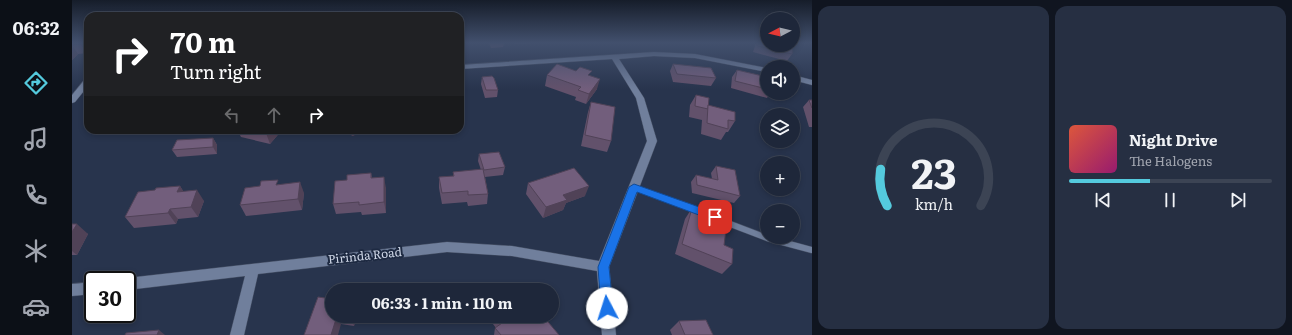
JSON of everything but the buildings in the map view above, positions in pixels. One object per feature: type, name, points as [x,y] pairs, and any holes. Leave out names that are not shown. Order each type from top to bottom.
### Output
[{"type":"street","points":[[464,67],[589,59]]},
{"type":"street","points":[[609,335],[604,267],[652,142],[640,98],[615,59]]},
{"type":"street","points":[[710,59],[760,68]]},
{"type":"street","points":[[800,79],[812,82]]},
{"type":"street","points":[[72,100],[84,86]]},
{"type":"street","name":"Pirinda Road","points":[[136,283],[448,247],[512,251],[604,267]]},
{"type":"street","points":[[237,335],[253,269]]},
{"type":"street","points":[[72,290],[84,289]]},
{"type":"lane","points":[[634,187],[767,238],[812,250]]},
{"type":"route","points":[[607,308],[604,267],[634,187],[715,217]]}]
